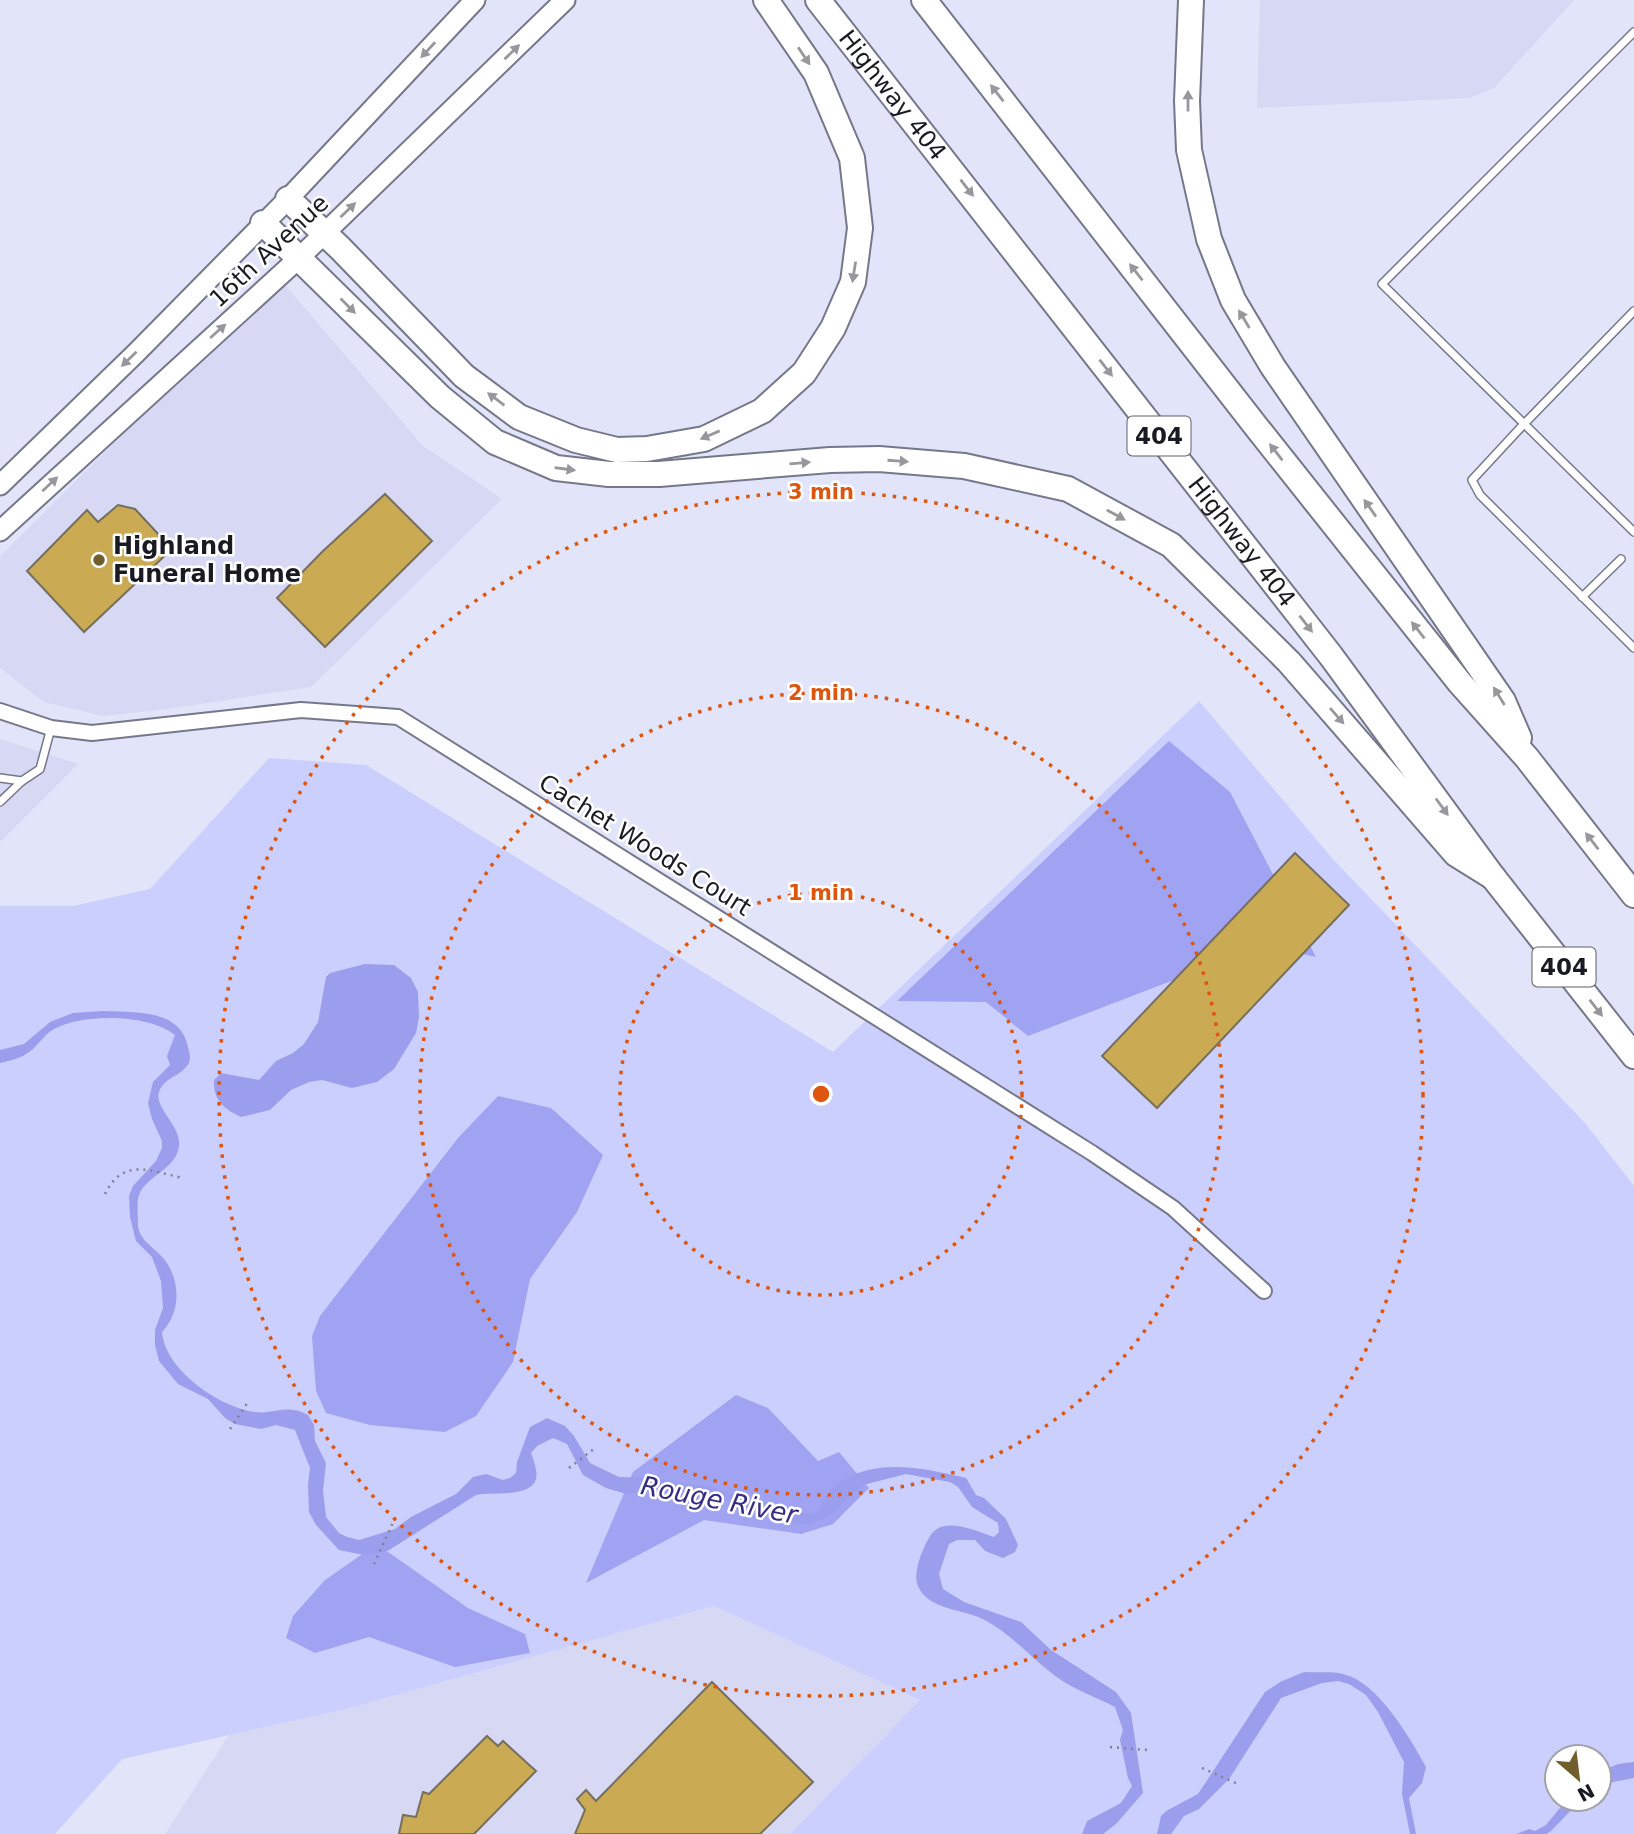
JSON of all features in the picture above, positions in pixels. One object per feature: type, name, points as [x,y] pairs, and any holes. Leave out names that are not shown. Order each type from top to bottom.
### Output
[{"type":"highway","points":[[288,199],[464,376],[519,416],[576,440],[617,450],[647,449],[704,439],[762,411],[804,373],[833,328],[853,282],[860,228],[852,158],[816,73],[766,0]]},
{"type":"highway","name":"Highway 404","points":[[818,0],[1331,656],[1493,877],[1634,1056]]},
{"type":"highway","points":[[924,0],[1258,429],[1452,673],[1527,758],[1634,895]]},
{"type":"highway","points":[[1191,0],[1187,101],[1189,150],[1209,239],[1233,300],[1273,367],[1503,701],[1527,758]]},
{"type":"highway","points":[[263,223],[440,397],[495,442],[556,468],[609,474],[659,474],[830,460],[879,459],[964,466],[1068,489],[1171,545],[1289,662],[1456,854],[1493,877]]},
{"type":"main road","name":"16th Avenue","points":[[0,485],[136,353],[288,199],[475,0]]},
{"type":"main road","name":"16th Avenue","points":[[0,530],[299,258],[565,0]]},
{"type":"street","name":"Cachet Woods Court","points":[[0,710],[51,728],[92,733],[301,710],[398,717],[1092,1153],[1173,1208],[1264,1291]]},
{"type":"lane","points":[[1634,32],[1382,284],[1634,532]]},
{"type":"lane","points":[[1634,311],[1472,480],[1480,495],[1634,648]]},
{"type":"lane","points":[[1582,597],[1621,559]]},
{"type":"lane","points":[[0,802],[22,781],[40,769],[51,728]]},
{"type":"lane","points":[[0,778],[22,781]]},
{"type":"path","points":[[105,1194],[112,1180],[128,1170],[141,1169],[183,1178]]},
{"type":"path","points":[[230,1429],[248,1402]]},
{"type":"path","points":[[569,1468],[595,1448]]},
{"type":"path","points":[[374,1564],[397,1516]]},
{"type":"path","points":[[1110,1747],[1147,1750]]},
{"type":"path","points":[[1202,1768],[1238,1784]]},
{"type":"shaded area","points":[[1260,0],[1574,0],[1494,88],[1469,98],[1257,108]]},
{"type":"shaded area","points":[[280,279],[422,445],[502,499],[311,687],[103,716],[44,702],[0,668],[0,556]]},
{"type":"shaded area","points":[[1199,701],[1332,858],[1585,1123],[1634,1186],[1634,1834],[790,1834],[920,1700],[714,1606],[346,1709],[122,1759],[55,1834],[0,1834],[0,906],[73,906],[150,889],[269,758],[366,765],[833,1052]]},
{"type":"shaded area","points":[[0,739],[78,764],[0,842]]},
{"type":"shaded area","points":[[1169,741],[1230,792],[1316,957],[1274,948],[1192,973],[1028,1036],[986,1002],[897,1001]]},
{"type":"shaded area","points":[[365,964],[394,965],[411,978],[418,992],[419,1017],[416,1033],[394,1069],[377,1082],[352,1088],[322,1080],[309,1082],[291,1090],[270,1110],[241,1117],[229,1111],[215,1093],[214,1080],[221,1073],[259,1080],[276,1061],[304,1044],[318,1022],[326,977],[330,973]]},
{"type":"shaded area","points":[[73,1013],[142,1013],[166,1019],[176,1025],[183,1034],[189,1053],[188,1065],[164,1084],[159,1092],[160,1104],[179,1138],[177,1154],[167,1167],[146,1184],[138,1199],[139,1231],[164,1259],[176,1286],[173,1315],[162,1332],[165,1346],[183,1373],[226,1403],[255,1412],[297,1410],[308,1415],[314,1425],[315,1441],[326,1463],[323,1490],[326,1517],[339,1533],[359,1540],[395,1529],[411,1517],[456,1494],[473,1477],[486,1474],[503,1480],[510,1478],[516,1473],[517,1462],[530,1427],[547,1418],[565,1426],[590,1463],[619,1477],[653,1478],[710,1487],[806,1514],[816,1514],[838,1483],[869,1470],[885,1467],[917,1468],[966,1478],[976,1495],[984,1498],[1006,1519],[1018,1545],[1015,1552],[1003,1558],[985,1551],[975,1540],[957,1540],[949,1544],[939,1574],[943,1589],[964,1602],[1021,1622],[1051,1650],[1116,1692],[1131,1713],[1143,1793],[1116,1824],[1103,1834],[1082,1834],[1087,1821],[1121,1803],[1132,1786],[1120,1740],[1123,1730],[1115,1707],[1061,1680],[993,1625],[930,1600],[918,1586],[917,1568],[927,1541],[936,1530],[943,1526],[960,1526],[994,1537],[999,1532],[998,1523],[972,1507],[958,1487],[950,1482],[906,1474],[863,1485],[831,1514],[812,1524],[798,1525],[778,1514],[705,1495],[660,1489],[626,1494],[606,1488],[583,1475],[567,1444],[553,1438],[537,1446],[531,1453],[536,1480],[524,1490],[476,1495],[386,1552],[364,1555],[339,1550],[316,1525],[309,1512],[310,1468],[295,1430],[276,1425],[261,1429],[235,1424],[225,1418],[208,1399],[178,1384],[159,1361],[155,1330],[163,1308],[161,1281],[152,1257],[136,1241],[130,1217],[129,1196],[133,1186],[156,1161],[162,1148],[148,1103],[153,1082],[170,1065],[167,1056],[175,1035],[164,1028],[133,1020],[82,1020],[54,1029],[26,1054],[0,1063],[0,1050],[24,1044],[50,1022]]},
{"type":"shaded area","points":[[498,1096],[551,1108],[603,1155],[577,1212],[530,1279],[513,1362],[476,1416],[445,1432],[370,1425],[326,1413],[316,1391],[312,1336],[320,1316],[458,1138]]},
{"type":"shaded area","points":[[736,1395],[768,1408],[818,1461],[839,1452],[869,1488],[833,1524],[801,1534],[704,1520],[586,1583],[633,1472]]},
{"type":"shaded area","points":[[388,1552],[468,1608],[525,1634],[530,1653],[455,1667],[369,1637],[315,1653],[286,1638],[293,1616],[325,1580],[364,1553]]},
{"type":"shaded area","points":[[714,1606],[920,1700],[790,1834],[165,1834],[229,1735],[346,1709]]},
{"type":"shaded area","points":[[1304,1672],[1338,1673],[1356,1679],[1380,1699],[1402,1727],[1426,1767],[1422,1783],[1409,1798],[1416,1834],[1410,1834],[1402,1794],[1404,1762],[1366,1695],[1349,1684],[1338,1681],[1322,1683],[1281,1698],[1229,1779],[1199,1809],[1184,1816],[1171,1834],[1157,1834],[1161,1816],[1166,1811],[1198,1794],[1265,1692]]},
{"type":"shaded area","points":[[1634,1762],[1634,1778],[1613,1782],[1613,1766]]},
{"type":"shaded area","points":[[1556,1813],[1568,1813],[1546,1834],[1516,1834],[1529,1829],[1535,1831],[1546,1825]]},
{"type":"building","points":[[385,494],[432,541],[325,647],[277,598]]},
{"type":"building","name":"Highland Funeral Home","points":[[118,505],[135,509],[172,549],[84,632],[27,571],[87,510],[98,522]]},
{"type":"building","points":[[1295,853],[1349,905],[1157,1108],[1102,1056]]},
{"type":"building","points":[[712,1682],[813,1782],[760,1834],[575,1834],[585,1810],[577,1799],[586,1790],[596,1801]]},
{"type":"building","points":[[487,1736],[498,1746],[503,1741],[536,1771],[474,1834],[399,1834],[403,1815],[416,1817],[423,1792],[429,1794]]},
{"type":"place","name":"Highland Funeral Home","points":[[99,560]]},
{"type":"water label","name":"Rouge River","points":[[719,1500]]}]
